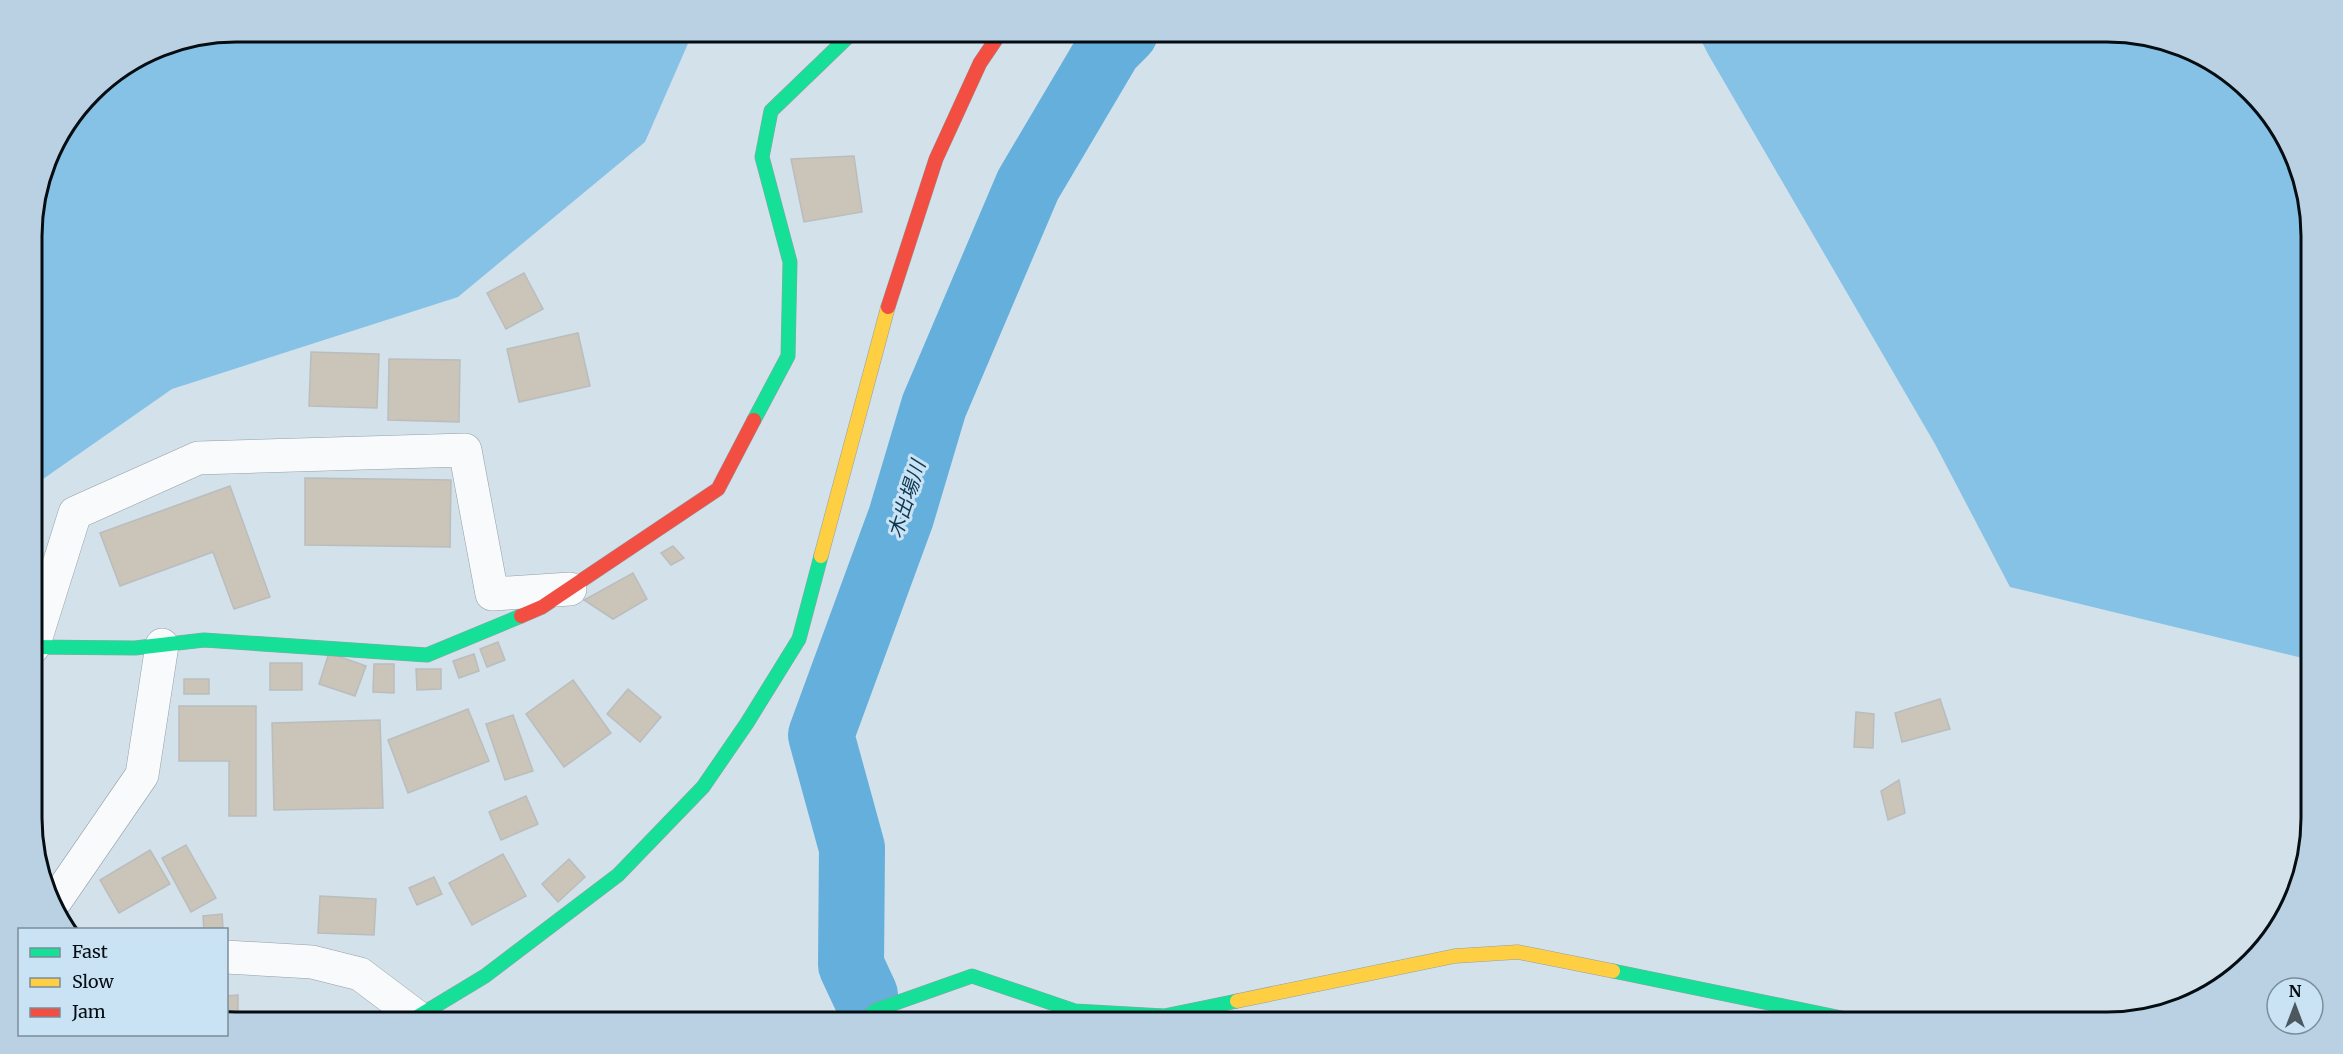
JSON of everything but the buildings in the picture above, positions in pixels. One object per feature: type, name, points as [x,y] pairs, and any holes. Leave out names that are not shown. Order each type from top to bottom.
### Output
[{"type":"street","points":[[42,647],[135,648],[204,640],[427,655],[542,608],[718,489],[788,356],[790,262],[762,157],[771,111],[843,42]]},
{"type":"street","points":[[426,1012],[484,976],[618,875],[703,787],[747,723],[799,639],[893,286],[936,159],[980,63],[994,42]]},
{"type":"street","points":[[42,618],[75,513],[198,458],[465,450],[492,594],[570,589]]},
{"type":"street","points":[[59,896],[142,775],[162,645]]},
{"type":"street","points":[[1183,1012],[1455,956],[1518,952],[1812,1012]]},
{"type":"street","points":[[228,957],[312,962],[360,974],[404,1012]]},
{"type":"street","points":[[874,1012],[972,976],[1075,1011],[1093,1012]]},
{"type":"shaded area","points":[[236,42],[689,42],[645,142],[458,297],[172,389],[42,480],[42,223],[44,211],[57,162],[68,139],[90,108],[118,82],[150,62],[174,52],[211,44]]},
{"type":"shaded area","points":[[1702,42],[2107,42],[2132,44],[2181,57],[2204,68],[2244,99],[2275,139],[2294,186],[2299,211],[2301,236],[2301,658],[2010,587],[1935,444]]},
{"type":"waterway","name":"木出場川","points":[[865,995],[851,965],[852,848],[821,735],[901,517],[934,406],[1028,185],[1109,48],[1115,42]]},
{"type":"traffic: fast","points":[[754,420],[788,356],[790,262],[762,157],[771,111],[843,42]]},
{"type":"traffic: fast","points":[[426,1012],[485,976],[618,875],[703,787],[747,723],[799,639],[821,556]]},
{"type":"traffic: fast","points":[[42,647],[135,648],[204,640],[427,655],[521,616]]},
{"type":"traffic: fast","points":[[1613,971],[1812,1012]]},
{"type":"traffic: fast","points":[[874,1012],[972,976],[1075,1011],[1093,1012]]},
{"type":"traffic: fast","points":[[1183,1012],[1237,1001]]},
{"type":"traffic: slow","points":[[821,556],[888,307]]},
{"type":"traffic: slow","points":[[1237,1001],[1455,956],[1518,952],[1613,971]]},
{"type":"traffic: jam","points":[[888,307],[936,159],[980,63],[994,42]]},
{"type":"traffic: jam","points":[[521,616],[542,607],[718,489],[754,420]]}]
